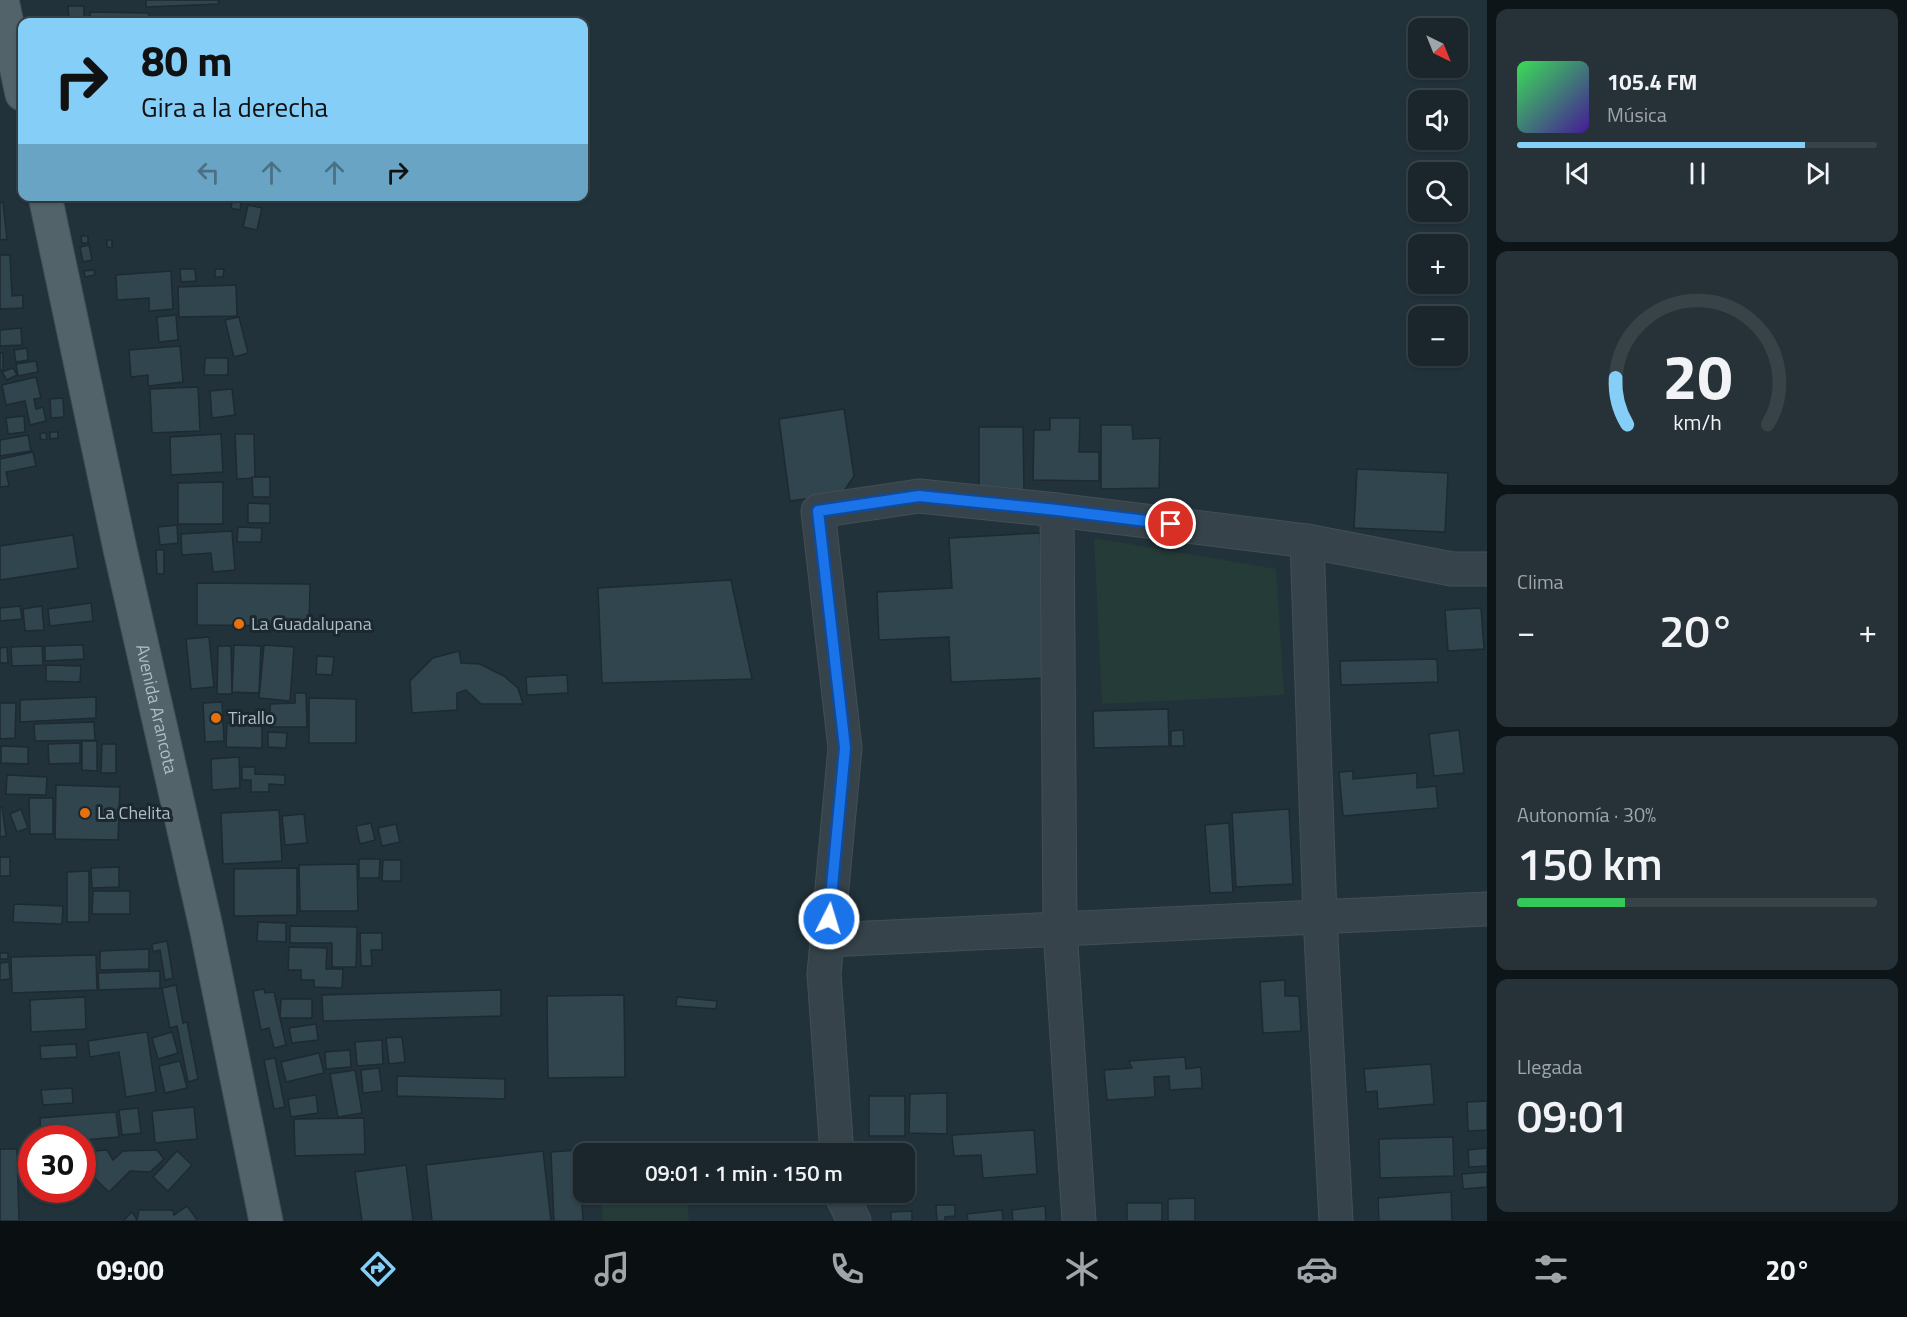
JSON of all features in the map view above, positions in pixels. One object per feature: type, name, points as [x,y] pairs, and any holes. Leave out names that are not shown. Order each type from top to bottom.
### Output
[{"type":"main road","points":[[2,0],[18,75]]},
{"type":"main road","name":"Avenida Arancota","points":[[46,201],[120,549],[206,927],[266,1221]]},
{"type":"street","points":[[836,1143],[824,974],[845,748],[818,511],[919,496],[1057,510],[1307,541],[1452,569],[1487,569]]},
{"type":"street","points":[[1057,510],[1060,929],[1079,1221]]},
{"type":"street","points":[[1307,541],[1320,916],[1336,1221]]},
{"type":"street","points":[[827,940],[1487,909]]},
{"type":"street","points":[[846,1203],[855,1221]]},
{"type":"green space","points":[[1094,538],[1276,569],[1284,695],[1102,704]]},
{"type":"green space","points":[[602,1203],[688,1203],[689,1221],[603,1221]]},
{"type":"building","points":[[146,0],[218,0],[219,4],[146,7]]},
{"type":"building","points":[[68,6],[84,6],[84,18],[69,18]]},
{"type":"building","points":[[90,12],[149,13],[149,18],[90,18]]},
{"type":"building","points":[[232,201],[241,201],[240,210],[231,208]]},
{"type":"building","points":[[3,202],[7,239],[0,240],[0,203]]},
{"type":"building","points":[[248,205],[262,208],[257,230],[243,227]]},
{"type":"building","points":[[81,236],[88,236],[88,243],[82,243]]},
{"type":"building","points":[[107,240],[112,240],[112,248],[107,247]]},
{"type":"building","points":[[89,245],[92,260],[83,262],[80,247]]},
{"type":"building","points":[[0,255],[10,255],[12,296],[23,295],[23,308],[0,309]]},
{"type":"building","points":[[180,269],[195,269],[196,281],[181,282]]},
{"type":"building","points":[[215,269],[224,269],[223,277],[215,277]]},
{"type":"building","points":[[94,270],[95,275],[85,277],[84,271]]},
{"type":"building","points":[[171,271],[173,309],[149,311],[149,298],[117,300],[116,275]]},
{"type":"building","points":[[236,285],[237,316],[179,317],[178,287]]},
{"type":"building","points":[[176,315],[178,340],[159,342],[157,317]]},
{"type":"building","points":[[239,317],[248,353],[234,357],[225,320]]},
{"type":"building","points":[[21,328],[22,345],[0,346],[0,330]]},
{"type":"building","points":[[180,346],[183,382],[148,386],[148,375],[131,377],[129,350]]},
{"type":"building","points":[[27,348],[28,360],[16,362],[14,350]]},
{"type":"building","points":[[0,353],[3,353],[3,370],[0,370]]},
{"type":"building","points":[[205,358],[228,358],[228,375],[204,375]]},
{"type":"building","points":[[36,361],[38,372],[18,376],[16,364]]},
{"type":"building","points":[[13,368],[17,375],[7,380],[2,372]]},
{"type":"building","points":[[36,377],[41,398],[34,399],[36,409],[43,407],[46,421],[30,425],[25,401],[6,405],[2,385]]},
{"type":"building","points":[[198,387],[200,431],[152,433],[150,389]]},
{"type":"building","points":[[232,389],[235,415],[212,418],[210,391]]},
{"type":"building","points":[[63,398],[64,417],[51,418],[50,399]]},
{"type":"building","points":[[844,409],[854,476],[842,494],[790,501],[779,419]]},
{"type":"building","points":[[24,416],[25,432],[8,434],[6,418]]},
{"type":"building","points":[[1050,418],[1080,418],[1079,452],[1099,452],[1099,481],[1033,480],[1034,430],[1050,430]]},
{"type":"building","points":[[1101,425],[1132,425],[1133,439],[1160,438],[1159,488],[1101,489]]},
{"type":"building","points":[[979,427],[1023,427],[1024,492],[979,493]]},
{"type":"building","points":[[50,432],[58,432],[58,438],[50,439]]},
{"type":"building","points":[[40,433],[46,433],[47,439],[41,440]]},
{"type":"building","points":[[221,434],[223,472],[171,475],[170,437]]},
{"type":"building","points":[[235,434],[254,434],[255,478],[237,479]]},
{"type":"building","points":[[28,435],[31,451],[0,456],[0,440]]},
{"type":"building","points":[[33,452],[36,466],[6,472],[9,486],[0,487],[0,459]]},
{"type":"building","points":[[1357,469],[1448,473],[1445,532],[1354,528]]},
{"type":"building","points":[[252,477],[270,477],[270,497],[253,497]]},
{"type":"building","points":[[223,482],[223,524],[178,524],[178,483]]},
{"type":"building","points":[[248,503],[270,504],[270,523],[248,523]]},
{"type":"building","points":[[177,525],[178,543],[160,545],[158,527]]},
{"type":"building","points":[[238,527],[262,528],[261,542],[237,542]]},
{"type":"building","points":[[232,531],[235,570],[213,572],[211,553],[182,555],[181,534]]},
{"type":"building","points":[[1040,533],[1047,678],[951,682],[949,637],[879,640],[877,592],[952,588],[949,538]]},
{"type":"building","points":[[73,535],[78,568],[0,580],[0,546]]},
{"type":"building","points":[[156,550],[164,550],[164,574],[157,574]]},
{"type":"building","points":[[731,580],[752,679],[602,683],[598,588]]},
{"type":"building","points":[[197,583],[310,584],[309,626],[197,625]]},
{"type":"building","points":[[91,603],[93,621],[50,626],[48,609]]},
{"type":"building","points":[[20,606],[22,619],[0,621],[0,608]]},
{"type":"building","points":[[42,606],[44,630],[25,631],[23,609]]},
{"type":"building","points":[[1481,608],[1484,649],[1448,651],[1445,610]]},
{"type":"building","points":[[209,637],[214,687],[191,689],[186,639]]},
{"type":"building","points":[[83,645],[84,659],[45,661],[45,646]]},
{"type":"building","points":[[234,645],[261,646],[259,693],[232,692]]},
{"type":"building","points":[[264,645],[294,647],[290,701],[259,698]]},
{"type":"building","points":[[42,646],[43,665],[12,666],[11,647]]},
{"type":"building","points":[[218,646],[231,646],[232,694],[217,694]]},
{"type":"building","points":[[7,647],[8,663],[0,663],[0,648]]},
{"type":"building","points":[[459,651],[461,663],[480,664],[504,676],[518,688],[523,704],[481,704],[466,690],[457,693],[457,710],[412,713],[410,681],[433,658]]},
{"type":"building","points":[[317,656],[334,657],[332,675],[316,674]]},
{"type":"building","points":[[1437,659],[1438,682],[1341,685],[1340,661]]},
{"type":"building","points":[[46,665],[81,666],[80,682],[46,681]]},
{"type":"building","points":[[567,675],[568,693],[527,695],[526,677]]},
{"type":"building","points":[[295,693],[306,693],[307,727],[270,727],[270,704],[295,703]]},
{"type":"building","points":[[96,697],[96,718],[20,722],[20,700]]},
{"type":"building","points":[[309,698],[356,699],[356,743],[309,743]]},
{"type":"building","points":[[222,702],[224,741],[205,742],[203,703]]},
{"type":"building","points":[[0,703],[16,703],[15,738],[0,739]]},
{"type":"building","points":[[1168,709],[1169,746],[1094,748],[1093,711]]},
{"type":"building","points":[[94,722],[95,740],[35,741],[34,724]]},
{"type":"building","points":[[227,723],[262,724],[262,748],[226,747]]},
{"type":"building","points":[[1183,730],[1184,746],[1171,746],[1171,731]]},
{"type":"building","points":[[1459,730],[1464,773],[1434,776],[1429,734]]},
{"type":"building","points":[[268,732],[287,733],[286,748],[268,747]]},
{"type":"building","points":[[82,741],[97,741],[97,771],[82,770]]},
{"type":"building","points":[[80,743],[80,763],[49,764],[48,744]]},
{"type":"building","points":[[102,744],[116,744],[116,773],[101,773]]},
{"type":"building","points":[[1,746],[28,747],[28,764],[1,763]]},
{"type":"building","points":[[239,757],[240,788],[212,790],[211,759]]},
{"type":"building","points":[[242,767],[255,767],[255,774],[285,775],[285,785],[269,784],[269,792],[251,792],[251,780],[242,780]]},
{"type":"building","points":[[1353,771],[1353,779],[1417,773],[1417,788],[1436,786],[1438,808],[1343,816],[1339,772]]},
{"type":"building","points":[[7,775],[47,777],[46,795],[6,794]]},
{"type":"building","points":[[56,785],[120,787],[118,840],[55,839]]},
{"type":"building","points":[[29,798],[53,798],[53,834],[30,834]]},
{"type":"building","points":[[2,807],[6,836],[0,837],[0,808]]},
{"type":"building","points":[[21,809],[28,828],[17,832],[10,814]]},
{"type":"building","points":[[1289,809],[1293,884],[1236,887],[1232,813]]},
{"type":"building","points":[[279,810],[282,861],[223,864],[221,813]]},
{"type":"building","points":[[304,814],[307,843],[285,845],[282,816]]},
{"type":"building","points":[[371,823],[375,840],[360,844],[356,826]]},
{"type":"building","points":[[1229,823],[1233,892],[1210,893],[1205,825]]},
{"type":"building","points":[[396,824],[400,842],[382,846],[378,828]]},
{"type":"building","points":[[0,857],[10,857],[10,876],[0,876]]},
{"type":"building","points":[[359,859],[380,859],[379,878],[359,878]]},
{"type":"building","points":[[383,860],[401,860],[401,881],[382,881]]},
{"type":"building","points":[[357,864],[358,911],[300,911],[299,865]]},
{"type":"building","points":[[119,867],[119,887],[92,888],[91,868]]},
{"type":"building","points":[[297,868],[297,915],[234,916],[234,869]]},
{"type":"building","points":[[89,871],[89,922],[67,922],[67,872]]},
{"type":"building","points":[[93,891],[130,891],[130,914],[92,914]]},
{"type":"building","points":[[14,904],[63,906],[62,924],[13,922]]},
{"type":"building","points":[[258,922],[286,923],[286,942],[257,941]]},
{"type":"building","points":[[290,926],[357,927],[356,967],[332,967],[332,943],[290,943]]},
{"type":"building","points":[[360,933],[382,933],[382,950],[371,950],[372,966],[361,966]]},
{"type":"building","points":[[167,941],[173,978],[165,980],[160,950],[153,952],[152,944]]},
{"type":"building","points":[[289,947],[327,948],[326,969],[343,969],[342,988],[314,987],[314,980],[301,980],[301,970],[288,970]]},
{"type":"building","points":[[149,949],[149,969],[100,970],[100,951]]},
{"type":"building","points":[[0,953],[8,953],[8,959],[0,959]]},
{"type":"building","points":[[96,955],[97,990],[12,993],[11,957]]},
{"type":"building","points":[[9,962],[10,979],[0,980],[0,963]]},
{"type":"building","points":[[160,971],[160,988],[99,990],[98,973]]},
{"type":"building","points":[[1285,980],[1285,996],[1299,996],[1301,1031],[1263,1033],[1260,982]]},
{"type":"building","points":[[176,985],[183,1023],[187,1022],[198,1079],[188,1082],[177,1026],[170,1028],[162,988]]},
{"type":"building","points":[[264,989],[265,993],[274,992],[286,1045],[274,1048],[269,1028],[261,1030],[253,991]]},
{"type":"building","points":[[501,990],[501,1016],[323,1021],[322,995]]},
{"type":"building","points":[[624,995],[625,1077],[548,1078],[547,996]]},
{"type":"building","points":[[85,997],[86,1029],[31,1032],[30,1000]]},
{"type":"building","points":[[677,997],[717,1001],[716,1009],[676,1006]]},
{"type":"building","points":[[281,999],[312,999],[312,1018],[280,1018]]},
{"type":"building","points":[[316,1024],[318,1040],[292,1043],[289,1028]]},
{"type":"building","points":[[147,1032],[156,1092],[126,1097],[119,1052],[90,1057],[88,1041]]},
{"type":"building","points":[[172,1032],[178,1053],[158,1059],[152,1038]]},
{"type":"building","points":[[402,1037],[405,1062],[389,1064],[386,1038]]},
{"type":"building","points":[[382,1040],[383,1064],[357,1066],[355,1042]]},
{"type":"building","points":[[76,1044],[77,1057],[41,1059],[40,1046]]},
{"type":"building","points":[[350,1050],[351,1067],[326,1069],[325,1052]]},
{"type":"building","points":[[319,1053],[324,1073],[286,1082],[281,1062]]},
{"type":"building","points":[[1185,1057],[1186,1069],[1201,1067],[1202,1088],[1170,1090],[1169,1076],[1154,1077],[1155,1097],[1107,1100],[1104,1070],[1132,1068],[1129,1061]]},
{"type":"building","points":[[275,1058],[285,1107],[274,1109],[264,1060]]},
{"type":"building","points":[[180,1061],[187,1088],[165,1093],[159,1066]]},
{"type":"building","points":[[1431,1064],[1434,1104],[1378,1109],[1377,1091],[1366,1092],[1364,1069]]},
{"type":"building","points":[[379,1068],[382,1091],[363,1093],[361,1070]]},
{"type":"building","points":[[355,1070],[362,1113],[338,1117],[330,1074]]},
{"type":"building","points":[[397,1076],[505,1079],[505,1099],[397,1096]]},
{"type":"building","points":[[72,1088],[73,1103],[43,1105],[41,1090]]},
{"type":"building","points":[[947,1093],[947,1134],[909,1133],[910,1094]]},
{"type":"building","points":[[316,1095],[318,1113],[291,1117],[288,1099]]},
{"type":"building","points":[[869,1096],[905,1096],[905,1136],[869,1136]]},
{"type":"building","points":[[1487,1101],[1487,1130],[1468,1131],[1467,1102]]},
{"type":"building","points":[[194,1107],[197,1139],[155,1143],[152,1111]]},
{"type":"building","points":[[138,1108],[141,1133],[122,1135],[119,1110]]},
{"type":"building","points":[[116,1112],[119,1137],[96,1139],[96,1125],[40,1125],[40,1118]]},
{"type":"building","points":[[364,1118],[365,1154],[295,1156],[294,1119]]},
{"type":"building","points":[[1034,1130],[1037,1174],[983,1178],[981,1155],[954,1156],[952,1135]]},
{"type":"building","points":[[1453,1137],[1454,1176],[1380,1178],[1379,1139]]},
{"type":"building","points":[[1487,1148],[1487,1166],[1469,1167],[1468,1150]]},
{"type":"building","points":[[0,1149],[17,1149],[19,1221],[0,1221]]},
{"type":"building","points":[[107,1150],[113,1160],[123,1151],[157,1150],[164,1159],[150,1172],[130,1171],[109,1192],[96,1179],[96,1151]]},
{"type":"building","points":[[573,1150],[573,1203],[582,1203],[583,1221],[554,1221],[551,1152]]},
{"type":"building","points":[[177,1151],[192,1165],[168,1191],[153,1177]]},
{"type":"building","points":[[543,1151],[551,1221],[432,1221],[426,1165]]},
{"type":"building","points":[[406,1165],[413,1221],[362,1221],[355,1172]]},
{"type":"building","points":[[1487,1172],[1487,1187],[1463,1189],[1462,1174]]},
{"type":"building","points":[[1451,1192],[1452,1221],[1379,1221],[1378,1198]]},
{"type":"building","points":[[1195,1198],[1195,1221],[1168,1221],[1168,1199]]},
{"type":"building","points":[[1127,1203],[1162,1203],[1162,1221],[1127,1221]]},
{"type":"building","points":[[936,1205],[955,1205],[955,1216],[945,1217],[945,1221],[937,1221]]},
{"type":"building","points":[[187,1206],[198,1221],[123,1221],[132,1212],[137,1220],[139,1210],[173,1210],[174,1215]]},
{"type":"building","points":[[1045,1206],[1046,1221],[1013,1221],[1012,1210]]},
{"type":"building","points":[[1002,1210],[1003,1221],[968,1221],[967,1214]]},
{"type":"building","points":[[912,1211],[912,1221],[891,1221],[891,1212]]},
{"type":"place","name":"La Guadalupana","points":[[239,624]]},
{"type":"place","name":"Tirallo","points":[[216,718]]},
{"type":"place","name":"La Chelita","points":[[85,813]]},
{"type":"route","points":[[829,919],[845,748],[818,511],[919,496],[1171,524]]}]
